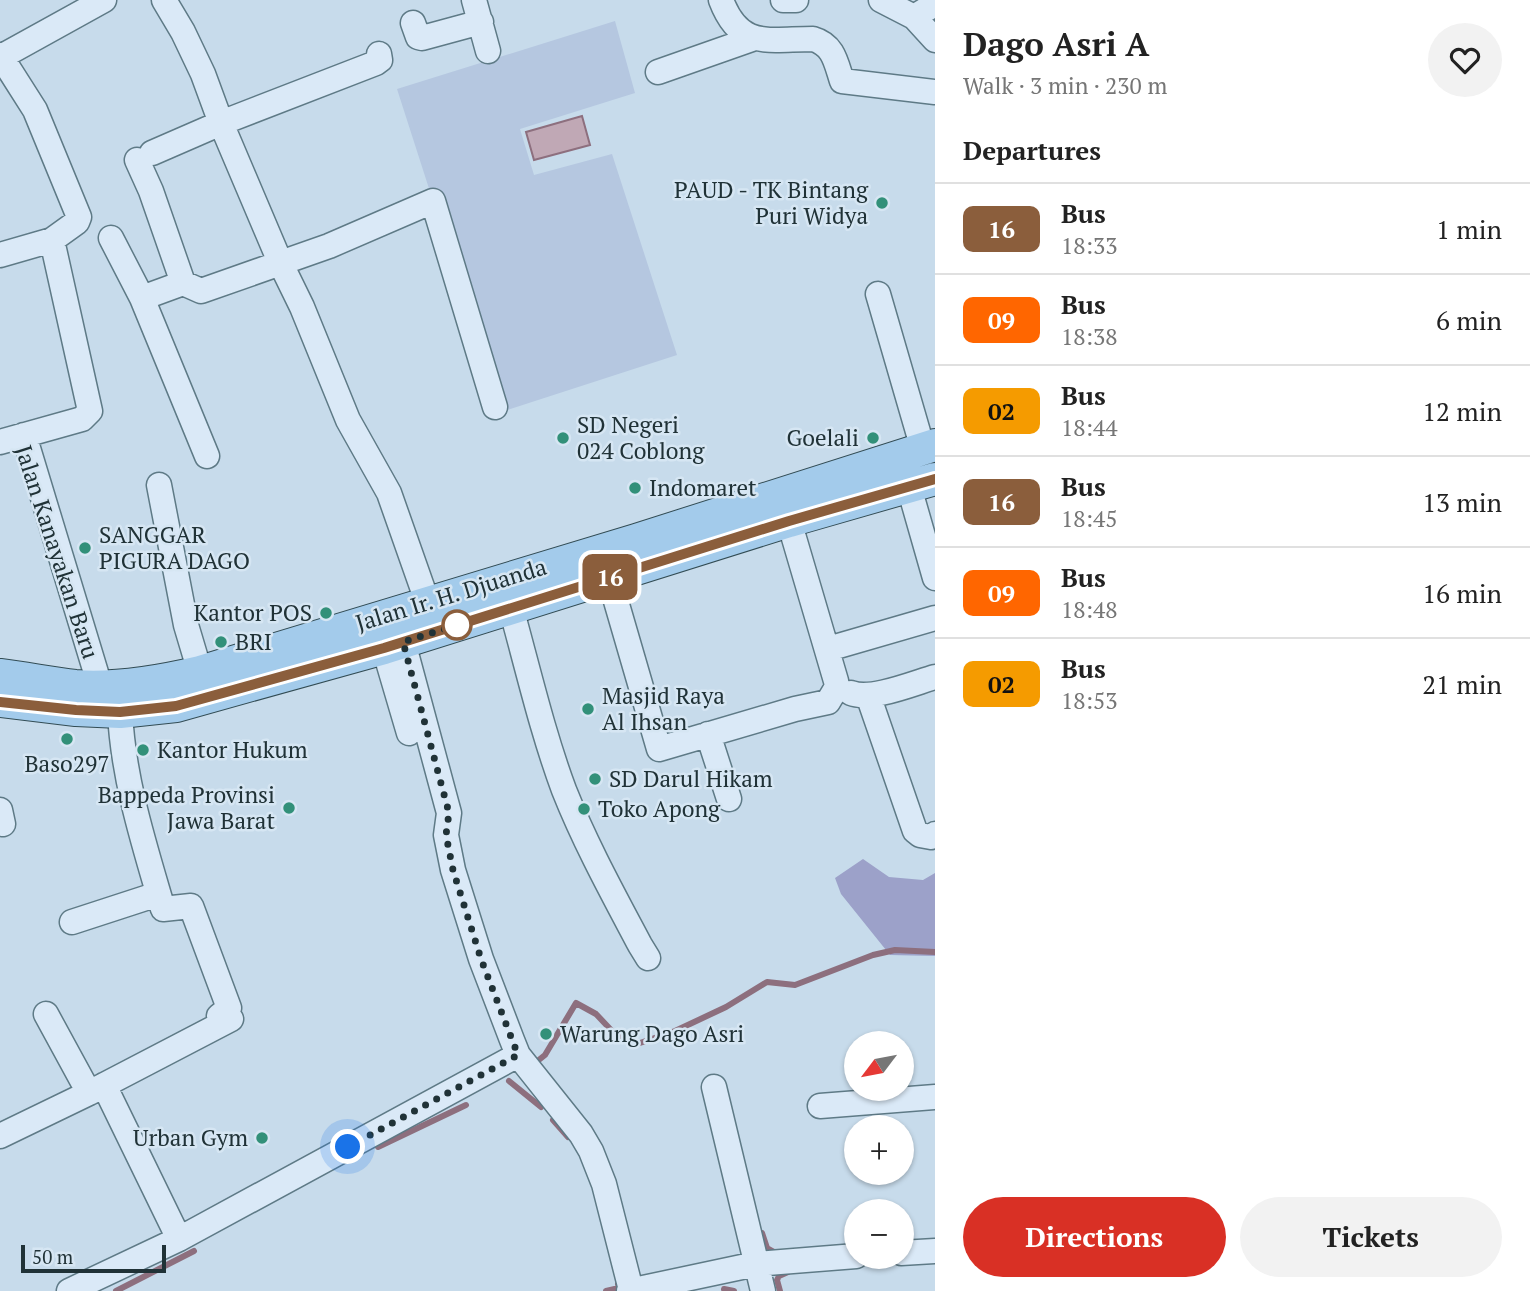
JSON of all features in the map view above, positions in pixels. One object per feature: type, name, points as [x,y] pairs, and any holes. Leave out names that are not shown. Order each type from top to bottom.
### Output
[{"type":"main road","name":"Jalan Ir. H. Djuanda","points":[[0,675],[78,686],[182,685],[393,645],[609,577],[735,523],[929,447]]},
{"type":"main road","name":"Jalan Ir. H. Djuanda","points":[[0,702],[120,712],[182,685],[427,601],[735,523],[789,521],[922,483]]},
{"type":"street","points":[[0,255],[52,240],[77,222],[79,217],[35,110],[1,56],[104,0]]},
{"type":"street","points":[[164,0],[204,74],[221,123],[302,307],[348,420],[389,493],[427,601]]},
{"type":"street","points":[[721,0],[735,28],[752,38]]},
{"type":"street","points":[[783,0],[796,0]]},
{"type":"street","points":[[881,0],[926,7],[935,40]]},
{"type":"street","points":[[413,23],[418,37],[422,38],[478,11],[488,51]]},
{"type":"street","points":[[658,72],[752,38],[813,39],[822,42],[833,52],[842,81],[935,92]]},
{"type":"street","points":[[183,283],[151,191],[144,157],[221,123],[376,63],[380,60],[379,54]]},
{"type":"street","points":[[142,298],[183,283],[201,291],[363,233],[433,201],[495,407]]},
{"type":"street","points":[[111,238],[142,298],[207,456]]},
{"type":"street","points":[[24,435],[82,419],[90,411],[52,240]]},
{"type":"street","points":[[878,294],[929,447]]},
{"type":"street","name":"Jalan Kanayakan Baru","points":[[0,442],[24,435],[100,686]]},
{"type":"street","points":[[922,483],[935,578]]},
{"type":"street","points":[[159,485],[186,625],[182,685]]},
{"type":"street","points":[[609,577],[659,749],[828,702],[837,687],[789,521]]},
{"type":"street","points":[[511,608],[564,788],[584,836],[648,958]]},
{"type":"street","points":[[828,649],[935,618]]},
{"type":"street","points":[[393,645],[449,813],[446,835],[453,870],[481,959],[518,1055],[581,1134],[591,1151],[604,1184],[630,1291],[756,1264],[844,1257]]},
{"type":"street","points":[[837,687],[859,696],[935,677]]},
{"type":"street","points":[[867,695],[915,831],[931,837],[935,834]]},
{"type":"street","points":[[0,1136],[96,1089],[214,1024],[229,1008],[192,909],[188,905],[163,909],[136,814],[122,748],[120,712]]},
{"type":"street","points":[[708,734],[729,799]]},
{"type":"street","points":[[72,922],[158,894]]},
{"type":"street","points":[[46,1014],[96,1089],[179,1239]]},
{"type":"street","points":[[69,1291],[179,1239],[518,1055]]},
{"type":"street","points":[[714,1087],[763,1291]]},
{"type":"street","points":[[820,1106],[935,1097]]},
{"type":"street","points":[[914,1252],[935,1251]]},
{"type":"shaded area","points":[[615,21],[635,93],[520,129],[534,175],[612,154],[677,355],[507,410],[433,201],[397,89]]},
{"type":"shaded area","points":[[582,116],[590,145],[534,160],[526,132]]},
{"type":"shaded area","points":[[863,859],[889,877],[923,880],[935,873],[935,956],[890,955],[841,894],[835,878]]},
{"type":"waterway","points":[[535,1063],[545,1055],[576,1003],[596,1014],[612,1031],[637,1044],[675,1031],[726,1007],[767,982],[795,985],[873,955],[895,950],[935,952]]},
{"type":"waterway","points":[[509,1081],[541,1107]]},
{"type":"waterway","points":[[378,1147],[466,1105]]},
{"type":"waterway","points":[[553,1120],[568,1137]]},
{"type":"waterway","points":[[762,1233],[767,1248],[776,1253]]},
{"type":"waterway","points":[[116,1291],[194,1251]]},
{"type":"waterway","points":[[780,1291],[777,1280],[788,1272]]},
{"type":"waterway","points":[[606,1291],[619,1288],[618,1284]]},
{"type":"waterway","points":[[724,1289],[734,1291]]},
{"type":"bus line","name":"16","points":[[0,702],[120,712],[176,706],[384,648],[789,521],[935,479]]},
{"type":"place","name":"PAUD - TK Bintang Puri Widya","points":[[882,203]]},
{"type":"place","name":"SD Negeri 024 Coblong","points":[[563,438]]},
{"type":"place","name":"Goelali","points":[[873,438]]},
{"type":"place","name":"Indomaret","points":[[635,488]]},
{"type":"place","name":"SANGGAR PIGURA DAGO","points":[[85,548]]},
{"type":"place","name":"Kantor POS","points":[[326,613]]},
{"type":"place","name":"BRI","points":[[221,642]]},
{"type":"place","name":"Masjid Raya Al Ihsan","points":[[588,709]]},
{"type":"place","name":"Baso297","points":[[67,739]]},
{"type":"place","name":"Kantor Hukum","points":[[143,750]]},
{"type":"place","name":"SD Darul Hikam","points":[[595,779]]},
{"type":"place","name":"Bappeda Provinsi Jawa Barat","points":[[289,808]]},
{"type":"place","name":"Toko Apong","points":[[584,809]]},
{"type":"place","name":"Warung Dago Asri","points":[[546,1034]]},
{"type":"place","name":"Urban Gym","points":[[262,1138]]},
{"type":"route","points":[[348,1147],[518,1055],[481,959],[453,870],[446,835],[449,813],[403,642],[457,625]]}]
